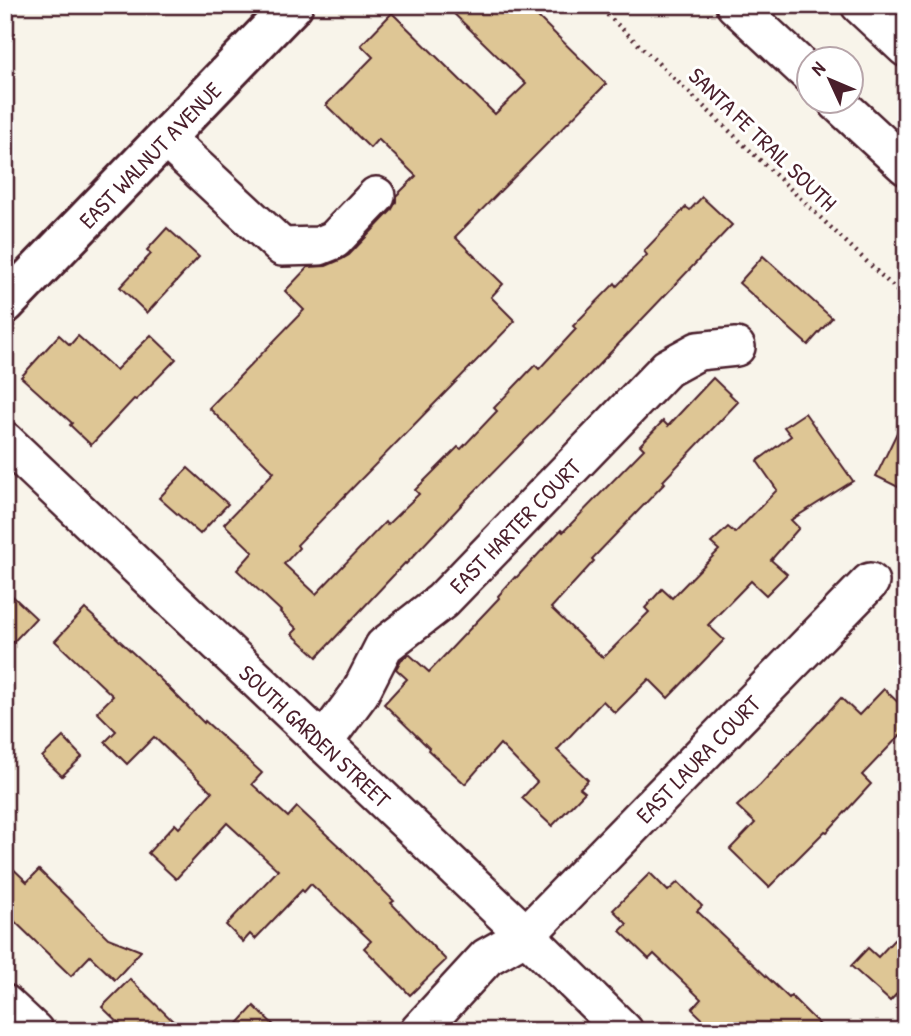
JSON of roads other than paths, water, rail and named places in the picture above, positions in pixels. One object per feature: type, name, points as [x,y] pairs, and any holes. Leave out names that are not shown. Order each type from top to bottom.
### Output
[{"type":"main road","name":"EAST WALNUT AVENUE","points":[[5,304],[293,5]]},
{"type":"street","points":[[735,5],[796,62]]},
{"type":"street","points":[[860,5],[906,48]]},
{"type":"street","points":[[852,116],[906,166]]},
{"type":"street","points":[[166,139],[282,247],[319,246],[334,240],[376,196]]},
{"type":"street","name":"EAST HARTER COURT","points":[[323,743],[359,693],[384,646],[442,601],[667,368],[698,351],[736,347]]},
{"type":"street","name":"SOUTH GARDEN STREET","points":[[5,441],[624,1031]]},
{"type":"street","name":"EAST LAURA COURT","points":[[419,1031],[487,957],[526,935],[870,582]]},
{"type":"street","points":[[5,1004],[34,1031]]}]
